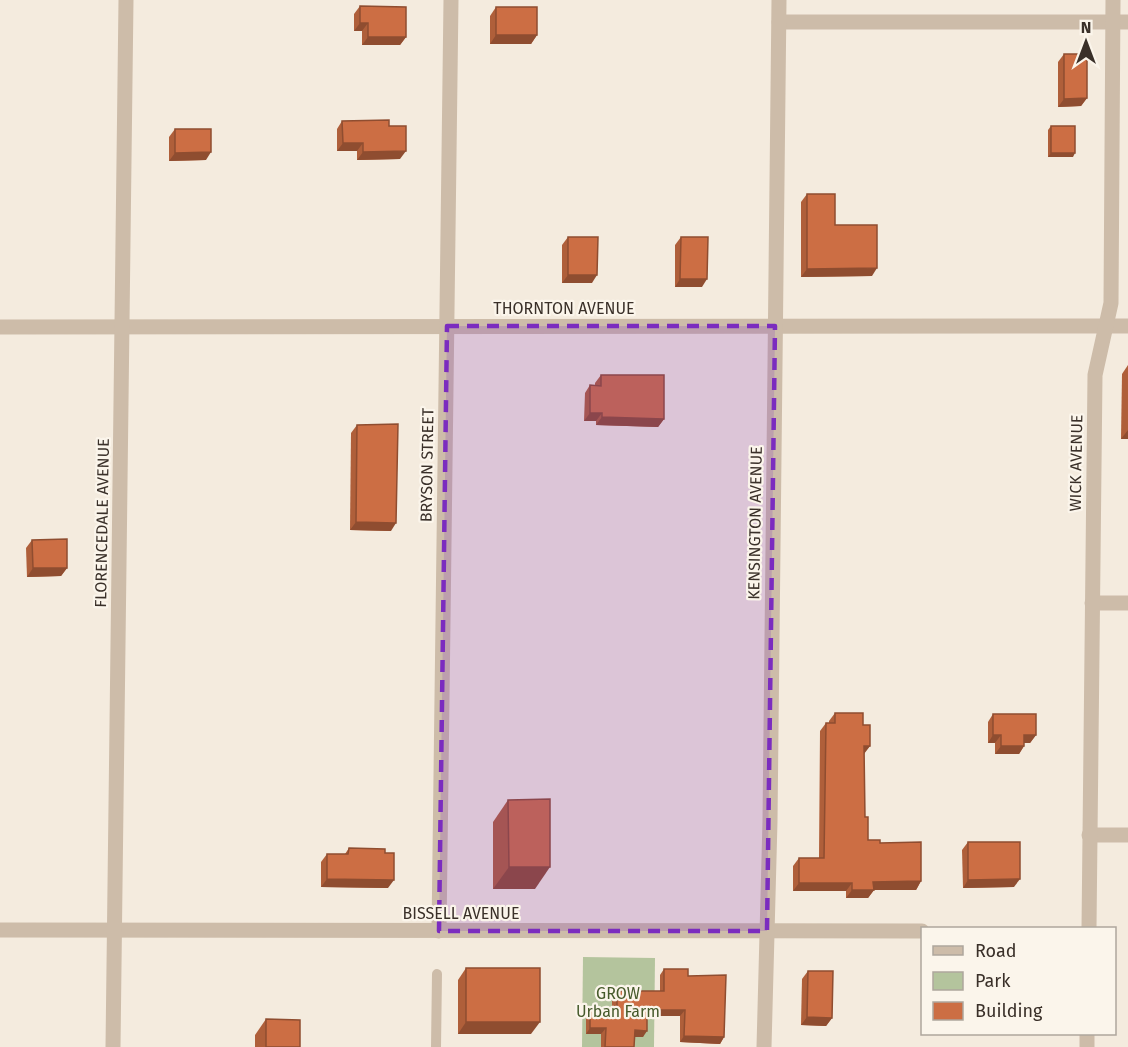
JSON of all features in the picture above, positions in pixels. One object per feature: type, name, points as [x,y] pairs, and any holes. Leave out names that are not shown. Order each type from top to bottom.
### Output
[{"type":"street","name":"FLORENCEDALE AVENUE","points":[[114,1047],[126,0]]},
{"type":"street","name":"BRYSON STREET","points":[[439,931],[451,0]]},
{"type":"street","name":"KENSINGTON AVENUE","points":[[764,1047],[770,821],[779,0]]},
{"type":"street","name":"WICK AVENUE","points":[[1089,927],[1095,375],[1111,303],[1121,22],[1113,0]]},
{"type":"street","points":[[779,22],[1121,22]]},
{"type":"street","name":"THORNTON AVENUE","points":[[0,327],[1128,326]]},
{"type":"street","points":[[1092,603],[1128,603]]},
{"type":"street","points":[[1089,835],[1128,835]]},
{"type":"street","name":"BISSELL AVENUE","points":[[0,930],[921,931]]},
{"type":"lane","points":[[436,1047],[437,974]]},
{"type":"highlighted area","points":[[447,326],[775,326],[767,931],[439,931]]},
{"type":"green space","name":"GROW Urban Farm","points":[[583,957],[655,958],[654,1047],[582,1047]]},
{"type":"building","points":[[360,6],[406,7],[406,37],[368,37],[368,23],[360,23]]},
{"type":"building","points":[[496,7],[537,7],[537,35],[496,35]]},
{"type":"building","points":[[1064,54],[1087,54],[1087,98],[1064,99]]},
{"type":"building","points":[[389,120],[389,126],[406,126],[406,151],[363,152],[363,143],[343,143],[342,121]]},
{"type":"building","points":[[1051,126],[1075,126],[1075,153],[1051,153]]},
{"type":"building","points":[[175,129],[211,129],[211,152],[175,153]]},
{"type":"building","points":[[807,194],[835,194],[835,225],[877,225],[877,268],[807,269]]},
{"type":"building","points":[[568,237],[598,237],[597,275],[568,275]]},
{"type":"building","points":[[681,237],[708,237],[707,279],[680,279]]},
{"type":"building","points":[[601,375],[664,375],[664,419],[602,417],[602,413],[590,413],[590,385],[601,386]]},
{"type":"building","points":[[398,424],[396,523],[356,522],[357,425]]},
{"type":"building","points":[[67,539],[67,568],[33,568],[32,540]]},
{"type":"building","points":[[835,713],[863,713],[863,725],[870,725],[870,746],[864,746],[865,817],[868,817],[868,840],[880,840],[880,843],[921,842],[921,881],[873,882],[874,890],[852,890],[852,883],[799,883],[799,858],[824,858],[826,723],[835,723]]},
{"type":"building","points":[[993,714],[1036,714],[1036,735],[1024,735],[1024,746],[1001,746],[1001,735],[993,735]]},
{"type":"building","points":[[550,799],[550,867],[509,867],[508,800]]},
{"type":"building","points":[[968,842],[1020,842],[1020,879],[968,880]]},
{"type":"building","points":[[349,848],[385,849],[385,853],[394,853],[394,880],[327,879],[327,854],[348,854]]},
{"type":"building","points":[[466,968],[540,968],[540,1022],[466,1022]]},
{"type":"building","points":[[664,969],[688,969],[688,976],[726,975],[724,1037],[684,1036],[685,1010],[647,1010],[647,1031],[635,1030],[634,1047],[605,1047],[606,1028],[590,1028],[590,1009],[617,1009],[617,991],[664,991]]},
{"type":"building","points":[[808,971],[833,971],[832,1018],[807,1017]]},
{"type":"building","points":[[266,1019],[300,1020],[300,1047],[266,1047]]}]
